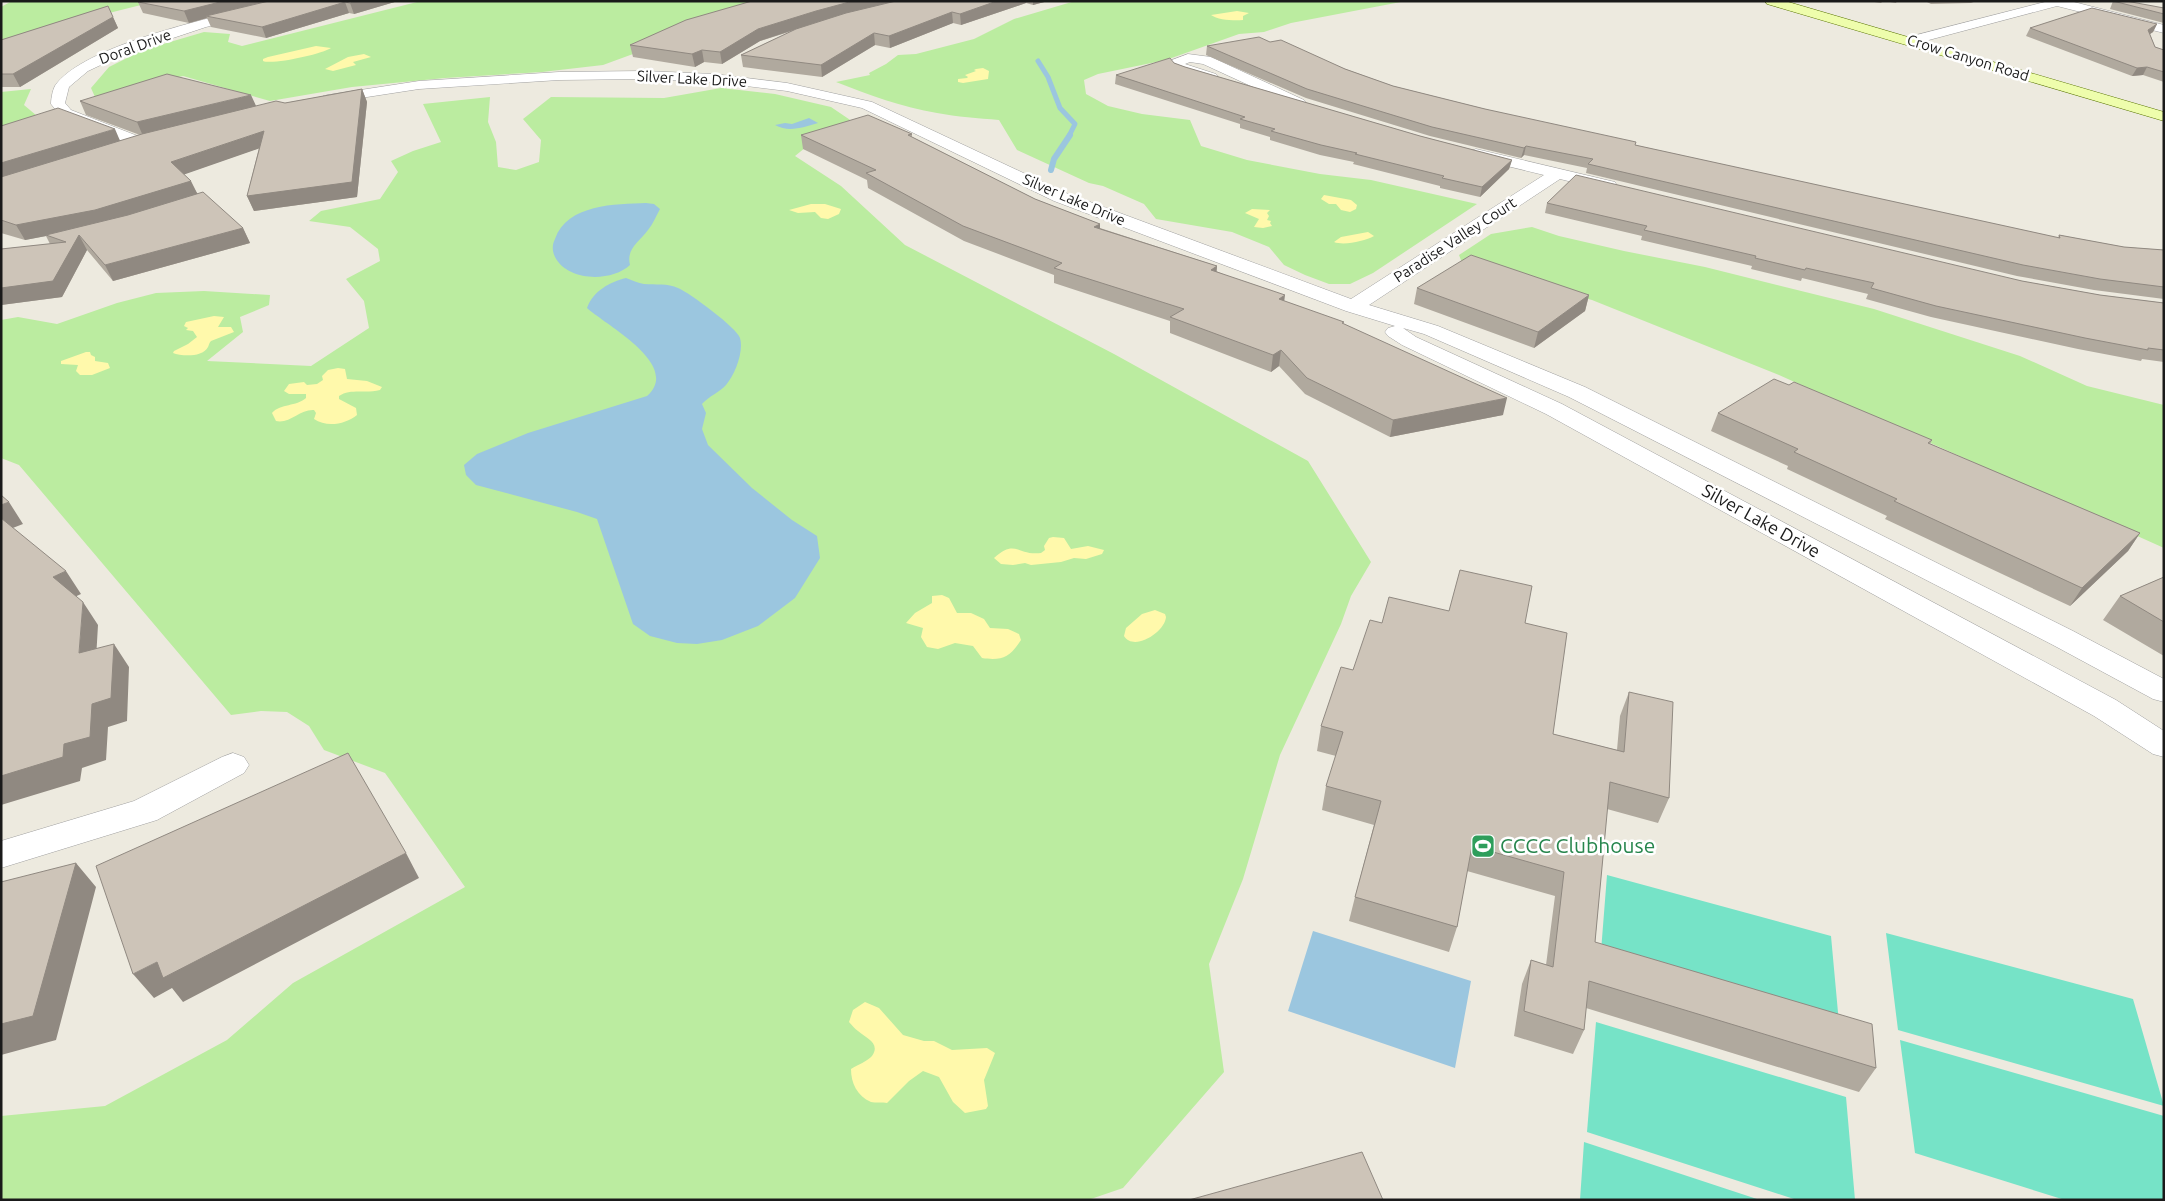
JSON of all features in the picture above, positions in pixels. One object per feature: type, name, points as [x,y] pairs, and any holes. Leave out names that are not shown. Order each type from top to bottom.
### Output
[{"type":"main road","name":"Crow Canyon Road","points":[[1772,1],[2164,117]]},
{"type":"main road","name":"Crow Canyon Road","points":[[1800,1],[2164,104]]},
{"type":"street","name":"Doral Drive","points":[[142,143],[66,114],[58,102],[58,91],[67,79],[111,54],[154,38],[296,1]]},
{"type":"street","points":[[1910,41],[2061,2],[2160,33]]},
{"type":"street","points":[[1299,103],[1206,60],[1188,58],[1177,63],[1179,67],[1190,71],[1316,108]]},
{"type":"street","points":[[714,78],[729,67]]},
{"type":"street","name":"Silver Lake Drive","points":[[310,102],[420,85],[550,76],[644,75],[714,78],[787,87],[867,105],[1060,197],[1353,307],[1432,330],[1577,392],[2063,638],[2164,692]]},
{"type":"street","points":[[123,149],[161,138]]},
{"type":"street","points":[[1462,150],[1624,190]]},
{"type":"street","name":"Paradise Valley Court","points":[[1353,307],[1557,174]]},
{"type":"street","name":"Silver Lake Drive","points":[[1353,307],[1409,341],[1554,409],[2105,708],[2164,746]]},
{"type":"street","points":[[1,855],[145,811],[233,765]]},
{"type":"green space","points":[[12,1],[157,1],[81,20],[1,46],[1,7]]},
{"type":"green space","points":[[421,1],[778,1],[603,65],[542,72],[445,78],[352,87],[270,101],[183,76],[95,97],[91,88],[109,67],[143,50],[204,32],[230,34],[228,42],[242,46]]},
{"type":"green space","points":[[1075,1],[1406,1],[1291,23],[1264,32],[1239,34],[1166,60],[1098,74],[1084,80],[1086,94],[1108,106],[1142,114],[1190,120],[1201,146],[1247,160],[1320,174],[1371,180],[1477,204],[1373,273],[1350,284],[1329,284],[1284,265],[1269,247],[1232,232],[1156,219],[1144,204],[1103,186],[1089,183],[1017,150],[999,120],[952,116],[911,107],[836,82],[870,75],[869,73],[898,55],[916,54],[974,39],[1014,19]]},
{"type":"green space","points":[[721,88],[775,94],[831,107],[862,128],[811,143],[795,156],[841,186],[905,245],[1114,354],[1308,461],[1371,562],[1351,596],[1341,624],[1280,755],[1243,879],[1209,964],[1224,1072],[1123,1188],[1088,1200],[1,1200],[1,1116],[105,1106],[227,1040],[293,983],[465,887],[385,773],[324,750],[309,726],[287,712],[261,711],[231,715],[19,465],[1,458],[1,320],[18,317],[57,324],[117,303],[156,293],[204,291],[270,295],[269,305],[240,317],[243,332],[207,361],[311,366],[369,328],[364,301],[346,279],[380,261],[378,249],[350,227],[309,221],[321,211],[380,199],[398,172],[391,161],[413,151],[441,142],[423,104],[490,97],[488,122],[496,142],[498,167],[516,170],[539,162],[541,140],[523,119],[551,97],[664,98]]},
{"type":"green space","points":[[31,89],[24,105],[43,121],[1,133],[1,92]]},
{"type":"green space","points":[[1532,227],[1559,236],[1705,267],[1874,309],[2020,356],[2087,386],[2164,405],[2164,548],[1779,375],[1592,300],[1464,268],[1459,255],[1491,234]]},
{"type":"green space","points":[[1607,875],[1831,936],[1840,1034],[1600,964]]},
{"type":"green space","points":[[1886,933],[2133,999],[2164,1106],[1898,1030]]},
{"type":"green space","points":[[1596,1022],[1846,1097],[1855,1200],[1797,1200],[1587,1132]]},
{"type":"green space","points":[[1900,1040],[2164,1116],[2164,1200],[2065,1200],[1915,1153]]},
{"type":"green space","points":[[1584,1142],[1760,1200],[1580,1200]]},
{"type":"sand","points":[[1237,11],[1249,13],[1243,16],[1243,20],[1222,19],[1211,15]]},
{"type":"sand","points":[[316,46],[331,48],[318,53],[277,62],[263,61],[263,59],[268,57]]},
{"type":"sand","points":[[364,54],[371,57],[353,62],[356,65],[333,71],[325,69],[348,57]]},
{"type":"sand","points":[[983,68],[989,71],[988,79],[958,82],[958,79],[968,77],[965,75],[976,71],[974,70],[976,69]]},
{"type":"sand","points":[[1324,195],[1351,200],[1357,205],[1356,209],[1350,212],[1341,210],[1336,204],[1329,204],[1321,199]]},
{"type":"sand","points":[[811,204],[825,204],[841,209],[839,214],[828,219],[821,218],[815,212],[798,213],[789,210]]},
{"type":"sand","points":[[1252,209],[1270,210],[1267,213],[1269,216],[1267,220],[1271,221],[1272,226],[1254,227],[1259,219],[1245,213]]},
{"type":"sand","points":[[1368,232],[1374,236],[1354,242],[1334,242],[1341,237]]},
{"type":"sand","points":[[214,316],[224,317],[218,327],[231,327],[234,332],[211,341],[205,351],[196,355],[173,353],[197,337],[193,331],[186,330],[188,328],[184,326],[186,322]]},
{"type":"sand","points":[[90,352],[95,357],[95,361],[108,363],[110,368],[92,375],[80,375],[76,371],[78,365],[61,364],[61,361]]},
{"type":"sand","points":[[345,369],[347,379],[367,381],[382,387],[380,390],[348,392],[339,396],[339,399],[356,408],[357,415],[342,423],[330,424],[314,419],[316,413],[314,410],[309,410],[286,420],[276,421],[272,413],[284,406],[298,403],[306,398],[306,394],[289,394],[284,391],[289,384],[304,382],[307,385],[317,384],[323,380],[322,376],[328,370]]},
{"type":"sand","points":[[1049,538],[1064,538],[1071,549],[1088,546],[1104,550],[1102,554],[1086,559],[1074,558],[1061,562],[1031,565],[1025,563],[1001,564],[994,558],[1001,552],[1012,548],[1041,553],[1045,550],[1044,546]]},
{"type":"sand","points":[[942,595],[949,598],[957,613],[971,613],[984,619],[990,628],[1008,629],[1019,634],[1021,640],[1009,654],[995,659],[982,658],[973,646],[955,643],[938,649],[927,647],[921,637],[923,628],[906,623],[915,613],[932,603],[932,596]]},
{"type":"sand","points":[[1155,610],[1165,614],[1166,617],[1164,623],[1155,634],[1135,642],[1124,636],[1126,628],[1142,614]]},
{"type":"sand","points":[[865,1002],[879,1008],[903,1035],[924,1041],[934,1041],[952,1050],[987,1048],[995,1053],[984,1080],[988,1106],[986,1109],[965,1113],[953,1102],[939,1077],[923,1071],[909,1081],[887,1103],[871,1102],[862,1096],[854,1084],[851,1069],[870,1058],[875,1048],[871,1041],[849,1022],[853,1010]]},
{"type":"water","points":[[809,118],[818,123],[791,129],[775,125],[792,124]]},
{"type":"water","points":[[621,204],[654,204],[660,209],[650,228],[634,246],[630,254],[630,265],[622,271],[602,277],[580,275],[561,265],[555,257],[553,252],[554,241],[561,227],[581,212]]},
{"type":"water","points":[[626,278],[644,284],[674,286],[712,311],[737,333],[740,338],[741,349],[733,375],[724,387],[702,404],[706,413],[702,429],[708,445],[752,488],[792,520],[817,536],[820,558],[795,598],[758,626],[722,640],[697,644],[677,643],[650,636],[633,624],[597,519],[476,485],[466,475],[464,465],[477,454],[528,433],[647,396],[655,384],[655,372],[649,359],[638,347],[587,308],[593,297],[603,288]]},
{"type":"water","points":[[1313,931],[1471,981],[1455,1068],[1288,1011]]},
{"type":"building","points":[[224,1],[184,11],[138,2]]},
{"type":"building","points":[[269,1],[357,1],[345,2],[262,27],[206,16]]},
{"type":"building","points":[[752,1],[853,1],[758,29],[720,52],[702,50],[692,54],[630,45],[686,20]]},
{"type":"building","points":[[896,1],[997,1],[960,14],[952,12],[889,36],[874,33],[821,65],[741,55],[796,29],[846,13]]},
{"type":"building","points":[[2113,1],[2126,1],[2164,8],[2164,14]]},
{"type":"building","points":[[108,6],[113,17],[13,74],[1,74],[1,40]]},
{"type":"building","points":[[2092,8],[2157,24],[2148,30],[2155,47],[2164,50],[2164,72],[2147,67],[2137,68],[2030,28]]},
{"type":"building","points":[[1259,37],[1270,42],[1281,40],[1345,69],[1393,86],[1485,109],[1636,142],[1635,145],[2060,238],[2059,235],[2124,247],[2164,250],[2164,287],[2100,279],[2023,265],[1588,164],[1593,159],[1526,146],[1524,148],[1432,127],[1307,89],[1207,46]]},
{"type":"building","points":[[1170,58],[1174,63],[1185,67],[1420,136],[1512,160],[1482,187],[1442,178],[1444,176],[1271,131],[1275,129],[1240,119],[1245,117],[1116,75]]},
{"type":"building","points":[[167,74],[251,95],[137,122],[80,101]]},
{"type":"building","points":[[362,89],[352,182],[247,196],[264,131],[171,162],[191,181],[95,210],[16,225],[1,220],[1,177],[142,134],[276,101],[285,103]]},
{"type":"building","points":[[58,108],[115,129],[1,163],[1,126]]},
{"type":"building","points":[[868,115],[912,134],[908,135],[1035,199],[1100,224],[1094,227],[1217,266],[1211,270],[1285,295],[1279,299],[1344,322],[1342,323],[1507,398],[1393,420],[1307,378],[1281,350],[1273,355],[1170,317],[1184,309],[1054,268],[1062,263],[963,226],[866,173],[876,170],[801,135]]},
{"type":"building","points":[[1576,175],[2022,281],[2100,295],[2164,303],[2164,350],[2148,348],[2148,350],[2085,338],[1936,306],[1871,288],[1874,283],[1755,258],[1756,256],[1644,230],[1647,226],[1547,203]]},
{"type":"building","points":[[203,192],[243,228],[105,265],[79,235],[53,281],[1,288],[1,249],[66,242],[46,235],[128,215]]},
{"type":"building","points":[[1471,255],[1589,295],[1538,332],[1417,288]]},
{"type":"building","points":[[1774,379],[1789,385],[1794,382],[1932,440],[1928,443],[2140,533],[2082,588],[1894,501],[1897,499],[1794,452],[1798,449],[1718,413]]},
{"type":"building","points":[[1,495],[9,502],[1,505]]},
{"type":"building","points":[[1,518],[66,571],[53,577],[83,602],[79,653],[114,644],[111,698],[92,704],[90,737],[64,744],[63,757],[1,776]]},
{"type":"building","name":"CCCC Clubhouse","points":[[1460,570],[1532,586],[1525,623],[1567,633],[1553,734],[1624,752],[1629,692],[1673,702],[1669,798],[1610,782],[1595,942],[1872,1024],[1876,1068],[1589,981],[1584,1030],[1524,1011],[1531,960],[1553,967],[1564,872],[1472,846],[1457,927],[1355,897],[1381,801],[1326,786],[1343,732],[1321,726],[1341,667],[1353,670],[1370,620],[1382,623],[1389,597],[1449,611]]},
{"type":"building","points":[[2164,577],[2164,622],[2120,596]]},
{"type":"building","points":[[348,753],[406,853],[163,978],[157,962],[133,974],[96,866]]},
{"type":"building","points":[[76,863],[33,1016],[1,1024],[1,882]]},
{"type":"building","points":[[1362,1152],[1383,1200],[1189,1200]]},
{"type":"waterway","points":[[1038,61],[1048,77],[1060,108],[1075,124],[1069,136]]},
{"type":"waterway","points":[[1051,170],[1054,159],[1070,135]]},
{"type":"place","name":"CCCC Clubhouse","points":[[1483,846]]}]
